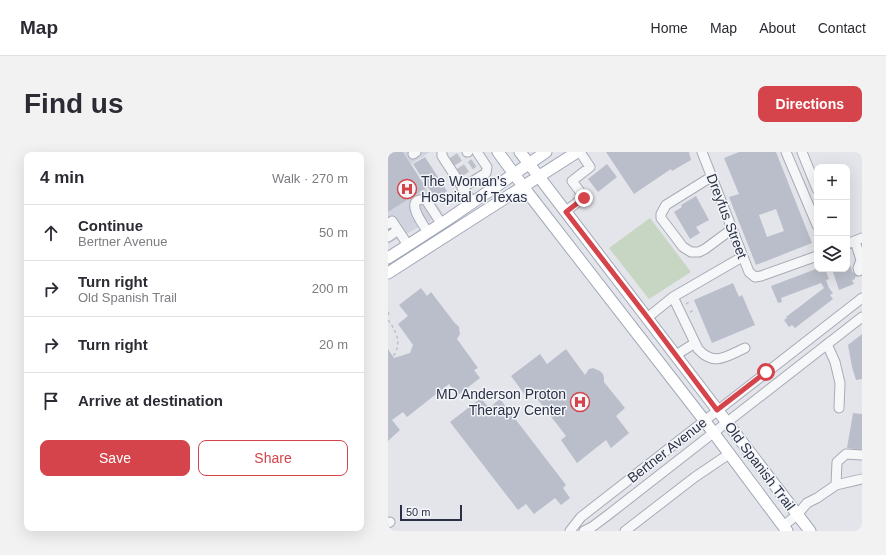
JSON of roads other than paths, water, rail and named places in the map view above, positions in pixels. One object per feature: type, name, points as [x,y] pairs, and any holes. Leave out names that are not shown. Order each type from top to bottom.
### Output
[{"type":"main road","name":"Old Spanish Trail","points":[[498,152],[704,420],[785,529]]},
{"type":"main road","name":"Old Spanish Trail","points":[[520,152],[810,531]]},
{"type":"main road","points":[[388,258],[546,152]]},
{"type":"main road","points":[[388,273],[576,152]]},
{"type":"main road","points":[[405,247],[410,259]]},
{"type":"main road","points":[[608,295],[622,284]]},
{"type":"street","points":[[442,152],[442,156],[457,174],[462,188],[472,202]]},
{"type":"street","points":[[566,212],[584,198],[572,180],[590,167],[580,152]]},
{"type":"street","name":"Dreyfus Street","points":[[702,152],[749,272],[756,277],[814,257]]},
{"type":"street","points":[[786,152],[814,218]]},
{"type":"street","points":[[802,152],[814,182]]},
{"type":"street","points":[[462,188],[486,173],[487,167],[478,158]]},
{"type":"street","points":[[711,177],[666,205],[661,214],[661,218],[682,247],[691,252],[699,252],[705,249],[732,229]]},
{"type":"street","points":[[428,232],[415,210],[415,204],[417,202],[423,199],[426,200],[441,223]]},
{"type":"street","points":[[388,224],[392,221],[398,230],[405,247]]},
{"type":"street","points":[[388,237],[398,230]]},
{"type":"street","points":[[855,241],[862,260],[858,268],[861,275]]},
{"type":"street","points":[[648,318],[673,297],[742,257]]},
{"type":"street","points":[[673,297],[698,349],[704,355],[719,360],[746,348]]},
{"type":"street","name":"Bertner Avenue","points":[[570,531],[581,516],[862,298]]},
{"type":"street","name":"Bertner Avenue","points":[[584,531],[608,515],[862,317]]},
{"type":"street","points":[[676,355],[695,343]]},
{"type":"street","points":[[827,344],[835,362],[840,383],[839,408]]},
{"type":"street","points":[[625,531],[695,477],[729,454]]},
{"type":"street","points":[[836,486],[837,462],[846,454],[862,455]]},
{"type":"street","points":[[785,529],[807,503],[836,486],[862,479]]},
{"type":"tunnel","points":[[452,162],[467,152]]},
{"type":"tunnel","points":[[459,173],[474,163]]},
{"type":"place","name":"The Woman's Hospital of Texas","points":[[407,189]]},
{"type":"place","name":"MD Anderson Proton Therapy Center","points":[[580,402]]}]
